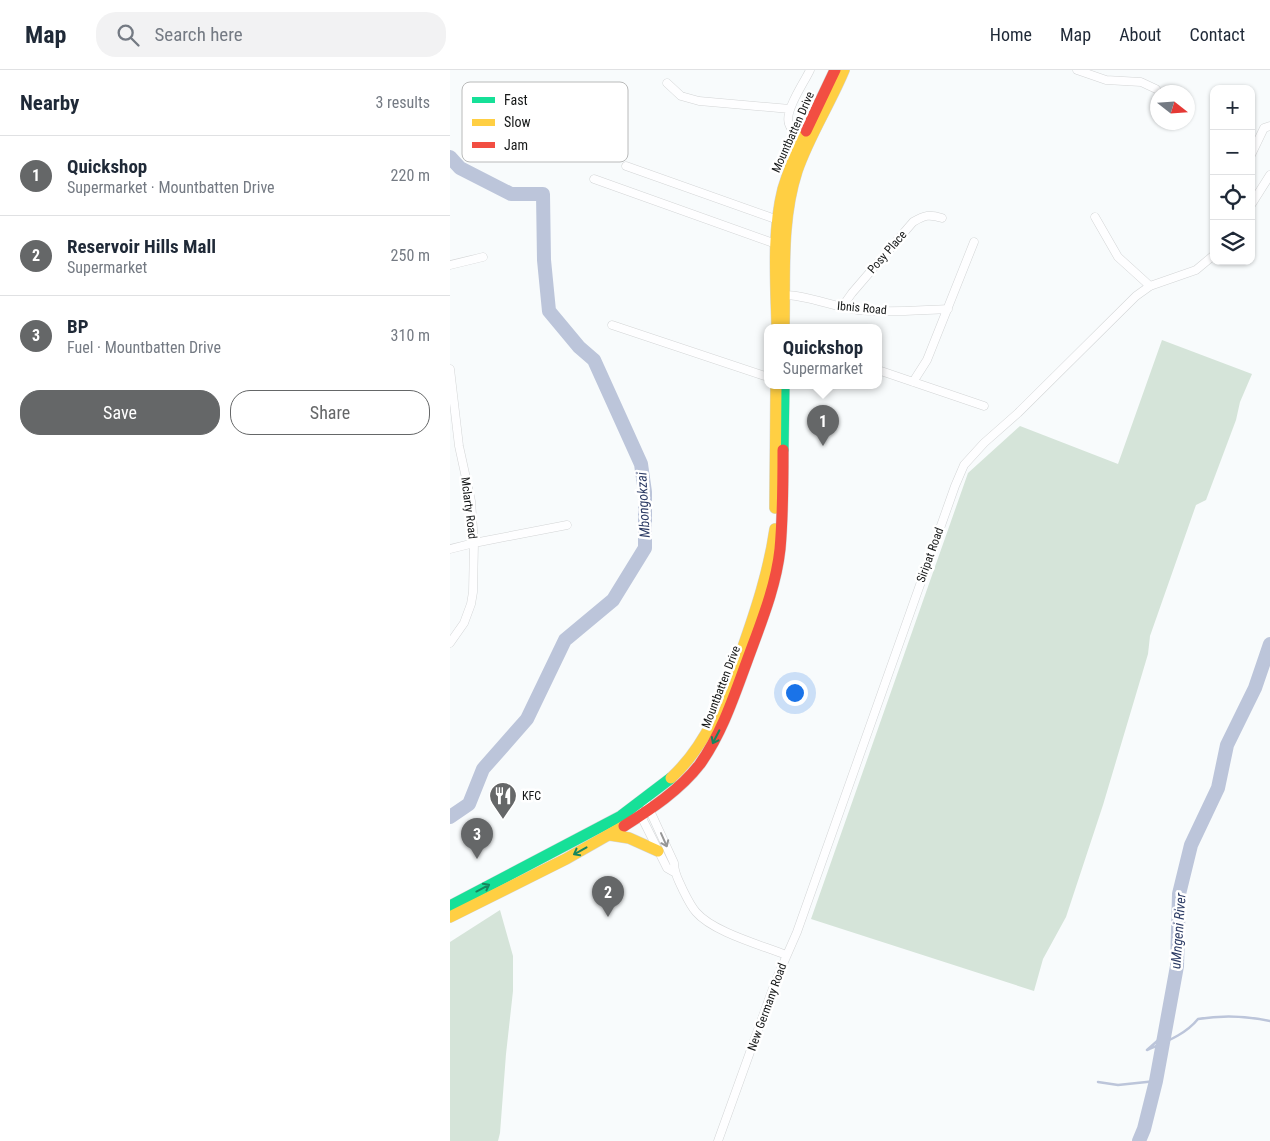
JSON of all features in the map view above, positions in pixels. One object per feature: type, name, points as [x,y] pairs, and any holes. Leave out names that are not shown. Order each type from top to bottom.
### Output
[{"type":"main road","name":"Mountbatten Drive","points":[[784,324],[776,244],[778,220],[788,173],[835,70]]},
{"type":"main road","name":"Mountbatten Drive","points":[[777,324],[790,199],[798,170],[844,70]]},
{"type":"main road","name":"Mountbatten Drive","points":[[776,389],[780,433]]},
{"type":"main road","name":"Mountbatten Drive","points":[[450,917],[610,835],[643,808],[690,758],[713,722],[724,698],[756,610],[777,541],[780,433],[784,389]]},
{"type":"main road","name":"Mountbatten Drive","points":[[450,906],[600,827],[643,808]]},
{"type":"main road","points":[[610,835],[629,838],[658,851]]},
{"type":"street","points":[[802,139],[789,125],[788,117],[790,109],[810,70]]},
{"type":"street","points":[[1077,70],[1106,80],[1141,82],[1150,86]]},
{"type":"street","points":[[667,83],[681,96],[699,101],[790,109]]},
{"type":"street","points":[[1255,147],[1264,128],[1270,126]]},
{"type":"street","points":[[626,166],[778,220]]},
{"type":"street","points":[[1255,199],[1270,175]]},
{"type":"street","points":[[594,179],[776,244]]},
{"type":"street","name":"Posy Place","points":[[842,307],[913,222],[925,215],[934,215],[942,218]]},
{"type":"street","points":[[1095,217],[1118,257],[1150,286]]},
{"type":"street","points":[[913,382],[927,360],[974,242]]},
{"type":"street","points":[[450,265],[483,257]]},
{"type":"street","name":"Siripat Road","points":[[786,955],[797,932],[964,465],[984,443],[1018,413],[1136,296],[1150,286],[1196,270],[1210,258]]},
{"type":"street","name":"Ibnis Road","points":[[781,295],[842,307],[871,310],[948,309]]},
{"type":"street","points":[[612,325],[764,376]]},
{"type":"street","name":"Mclarty Road","points":[[450,370],[459,446],[471,501],[474,543],[471,604],[464,623],[450,642]]},
{"type":"street","points":[[882,371],[984,406]]},
{"type":"street","points":[[450,549],[567,525]]},
{"type":"street","name":"New Germany Road","points":[[643,808],[658,851],[668,868],[674,872]]},
{"type":"street","name":"New Germany Road","points":[[643,808],[674,863],[674,872],[690,904],[705,920],[718,928],[786,955],[718,1141]]},
{"type":"shaded area","points":[[1162,340],[1252,374],[1240,402],[1236,420],[1206,500],[1196,505],[1150,636],[1148,654],[1103,805],[1066,917],[1043,959],[1034,991],[811,919],[968,473],[1020,426],[1118,464]]},
{"type":"shaded area","points":[[500,910],[513,956],[513,991],[500,1133],[498,1141],[450,1141],[450,942]]},
{"type":"waterway","name":"Mbongokzai","points":[[450,157],[460,168],[511,194],[543,194],[544,260],[549,311],[579,347],[594,360],[641,464],[645,492],[645,548],[613,600],[565,640],[527,719],[483,769],[469,804],[450,817]]},
{"type":"waterway","name":"uMngeni River","points":[[1139,1141],[1144,1129],[1156,1081],[1177,966],[1179,894],[1191,845],[1218,788],[1227,745],[1255,688],[1270,644]]},
{"type":"waterway","points":[[1164,1035],[1147,1050],[1181,1034],[1198,1019],[1234,1017],[1270,1021]]},
{"type":"waterway","points":[[1098,1082],[1118,1085],[1156,1081]]},
{"type":"traffic: fast","points":[[783,450],[784,389]]},
{"type":"traffic: fast","points":[[450,906],[621,816],[671,778]]},
{"type":"traffic: slow","points":[[784,324],[786,227],[792,190],[807,145],[844,70]]},
{"type":"traffic: slow","points":[[777,324],[777,223],[783,189],[796,152],[806,131]]},
{"type":"traffic: slow","points":[[775,508],[776,389]]},
{"type":"traffic: slow","points":[[671,778],[695,750],[722,702],[757,605],[766,575],[775,529]]},
{"type":"traffic: slow","points":[[450,917],[566,859],[624,826]]},
{"type":"traffic: slow","points":[[610,835],[629,838],[658,851]]},
{"type":"traffic: jam","points":[[806,131],[835,70]]},
{"type":"traffic: jam","points":[[624,826],[665,798],[692,773],[708,752],[727,714],[762,620],[778,563],[783,500],[783,450]]},
{"type":"place","name":"Quickshop","points":[[823,446]]},
{"type":"place","name":"KFC","points":[[503,820]]},
{"type":"place","name":"BP","points":[[477,859]]},
{"type":"place","name":"Reservoir Hills Mall","points":[[608,917]]}]
